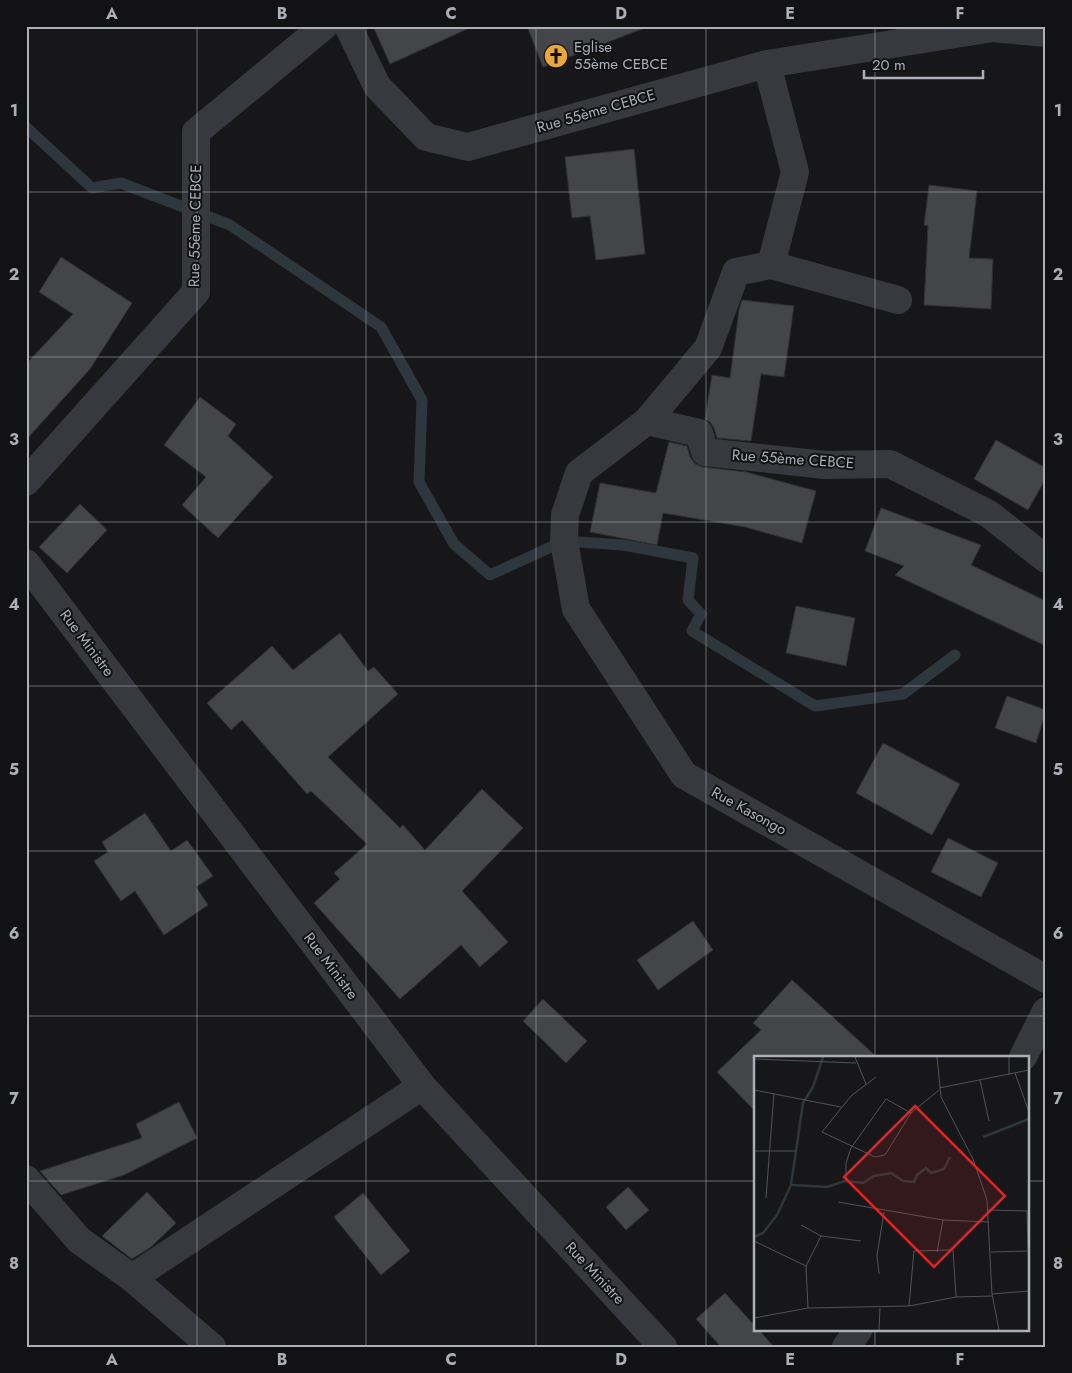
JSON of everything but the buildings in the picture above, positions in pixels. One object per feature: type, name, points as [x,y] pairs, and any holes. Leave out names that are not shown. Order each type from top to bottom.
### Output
[{"type":"street","name":"Rue 55ème CEBCE","points":[[26,482],[196,292],[196,132],[324,26]]},
{"type":"street","name":"Rue 55ème CEBCE","points":[[348,26],[377,86],[426,137],[468,147],[767,64],[992,27],[1046,33]]},
{"type":"street","points":[[767,64],[794,172],[771,265]]},
{"type":"street","points":[[647,421],[708,348],[736,272],[771,265],[898,300]]},
{"type":"street","name":"Rue 55ème CEBCE","points":[[647,421],[699,433],[705,452],[825,465],[890,464],[989,514],[1046,559]]},
{"type":"street","name":"Rue Kasongo","points":[[647,421],[579,473],[565,515],[564,541],[576,609],[684,774],[1046,979]]},
{"type":"street","name":"Rue Ministre","points":[[28,568],[422,1086],[663,1347]]},
{"type":"street","points":[[1023,1056],[1046,1011]]},
{"type":"street","points":[[132,1278],[422,1086]]},
{"type":"street","points":[[26,1179],[79,1240],[132,1278],[212,1347]]},
{"type":"street","points":[[846,1347],[858,1330]]},
{"type":"waterway","points":[[26,127],[92,188],[121,183],[230,225],[381,327],[422,400],[419,482],[454,544],[490,575],[564,541],[623,545],[693,558],[688,600],[701,614],[692,631],[815,706],[903,694],[955,655]]},
{"type":"place","name":"Eglise 55ème CEBCE","points":[[556,56]]}]
